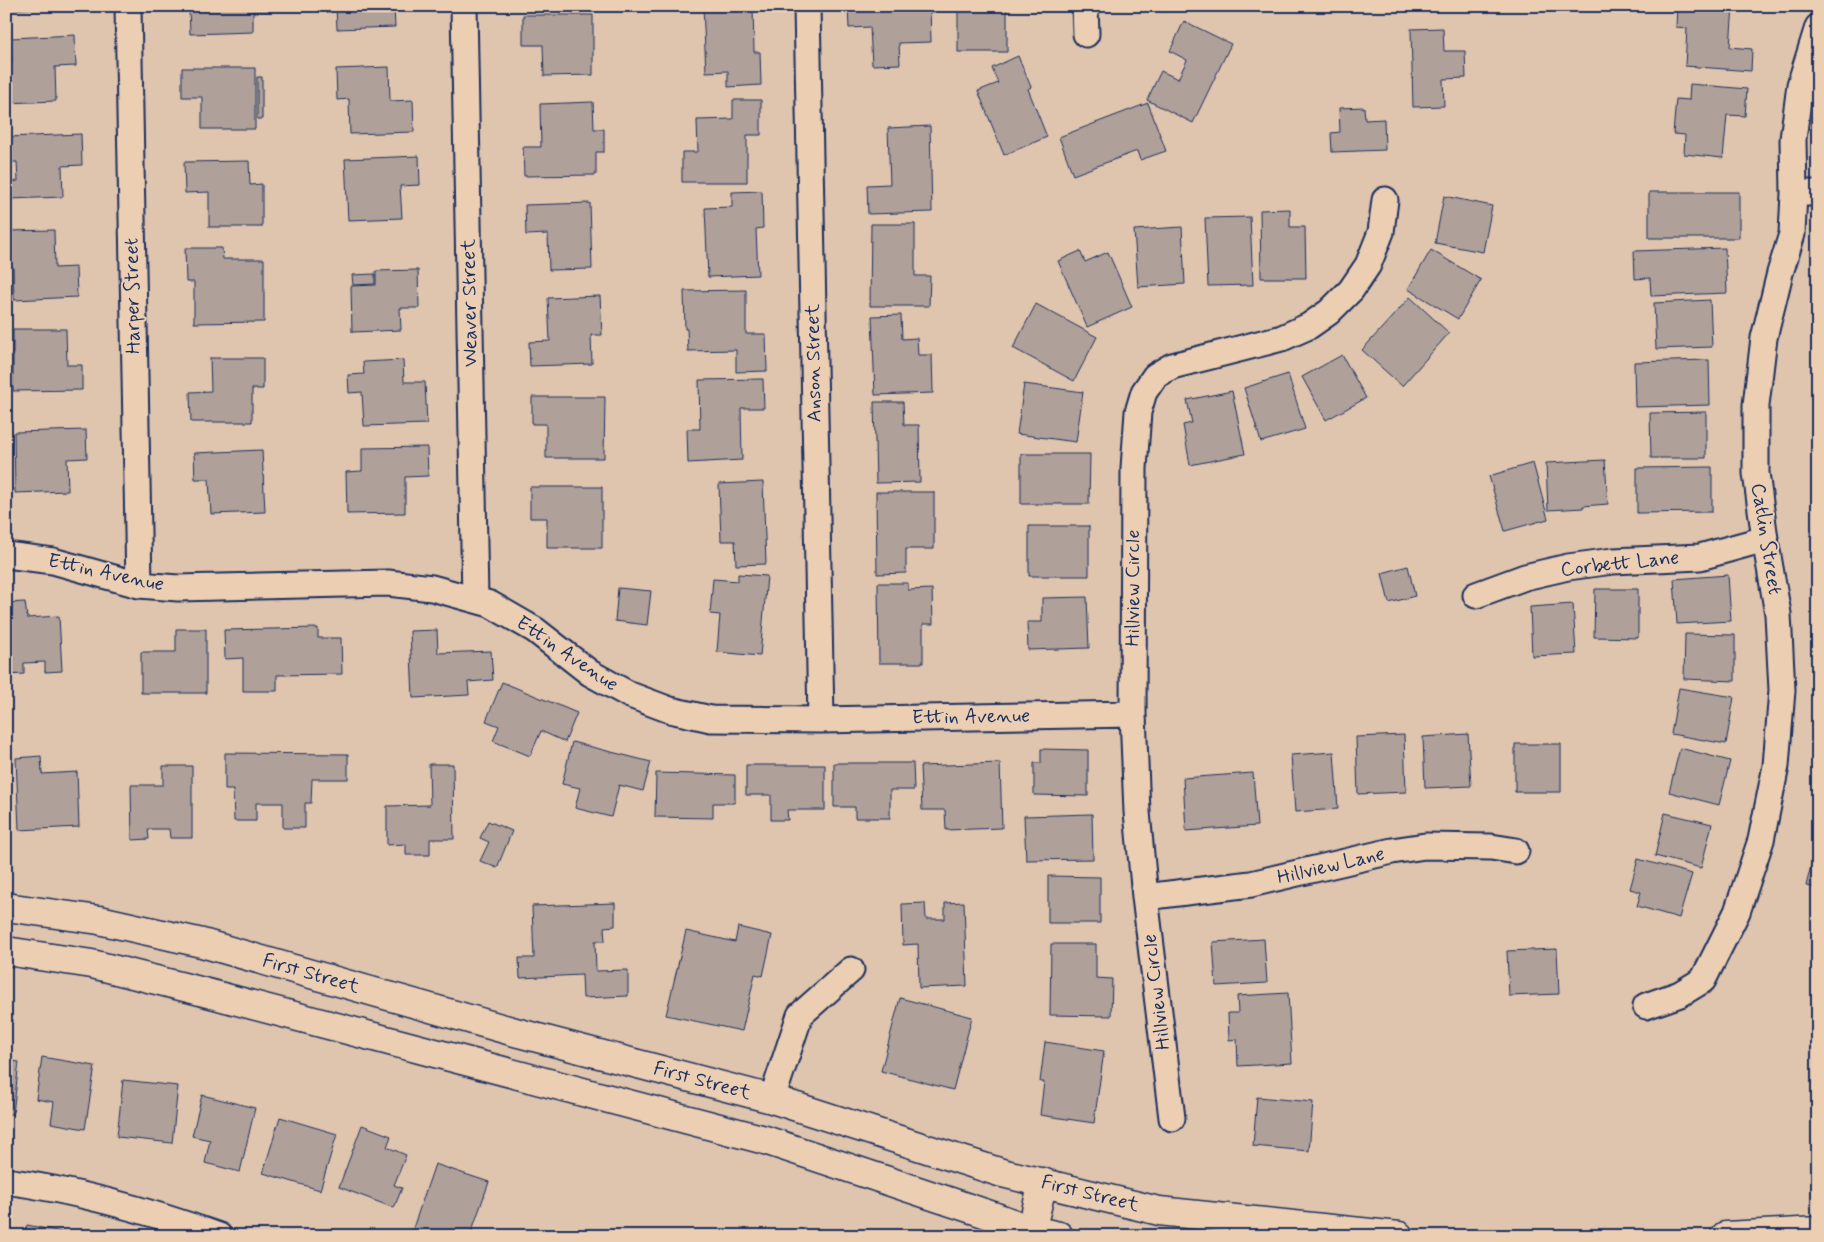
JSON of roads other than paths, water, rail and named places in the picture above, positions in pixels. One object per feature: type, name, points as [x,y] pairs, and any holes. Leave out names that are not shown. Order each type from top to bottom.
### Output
[{"type":"main road","name":"First Street","points":[[6,906],[99,920],[202,943],[515,1032],[772,1099],[1002,1173],[1159,1211],[1399,1236]]},
{"type":"main road","name":"First Street","points":[[6,951],[23,952],[102,966],[765,1140],[1031,1233],[1060,1236]]},
{"type":"main road","points":[[1031,1233],[1043,1182]]},
{"type":"main road","points":[[1725,1236],[1818,1231]]},
{"type":"street","name":"Harper Street","points":[[128,6],[139,585]]},
{"type":"street","name":"Weaver Street","points":[[464,6],[475,600]]},
{"type":"street","name":"Anson Street","points":[[807,6],[820,720]]},
{"type":"street","points":[[1085,6],[1086,34]]},
{"type":"street","name":"Catlin Street","points":[[1646,1006],[1680,994],[1704,980],[1737,912],[1761,840],[1776,766],[1782,690],[1778,614],[1764,539],[1756,473],[1756,405],[1764,338],[1780,273],[1806,193],[1793,139],[1800,85],[1818,27]]},
{"type":"street","name":"Hillview Circle","points":[[1172,1118],[1145,897],[1137,812],[1133,714],[1134,468],[1138,412],[1144,392],[1156,376],[1172,366],[1282,338],[1309,326],[1329,312],[1351,290],[1368,264],[1381,232],[1385,200]]},
{"type":"street","name":"Corbett Lane","points":[[1476,595],[1525,578],[1568,567],[1613,561],[1700,557],[1764,539]]},
{"type":"street","name":"Ettin Avenue","points":[[6,555],[54,562],[139,585],[178,588],[388,583],[432,588],[490,604],[535,630],[590,673],[630,696],[670,710],[711,719],[820,720],[1133,714]]},
{"type":"street","name":"Hillview Lane","points":[[1145,897],[1251,884],[1392,851],[1425,846],[1491,847],[1516,851]]},
{"type":"street","points":[[772,1099],[800,1015],[851,970]]},
{"type":"street","points":[[6,1181],[110,1202],[190,1225],[219,1236]]}]
